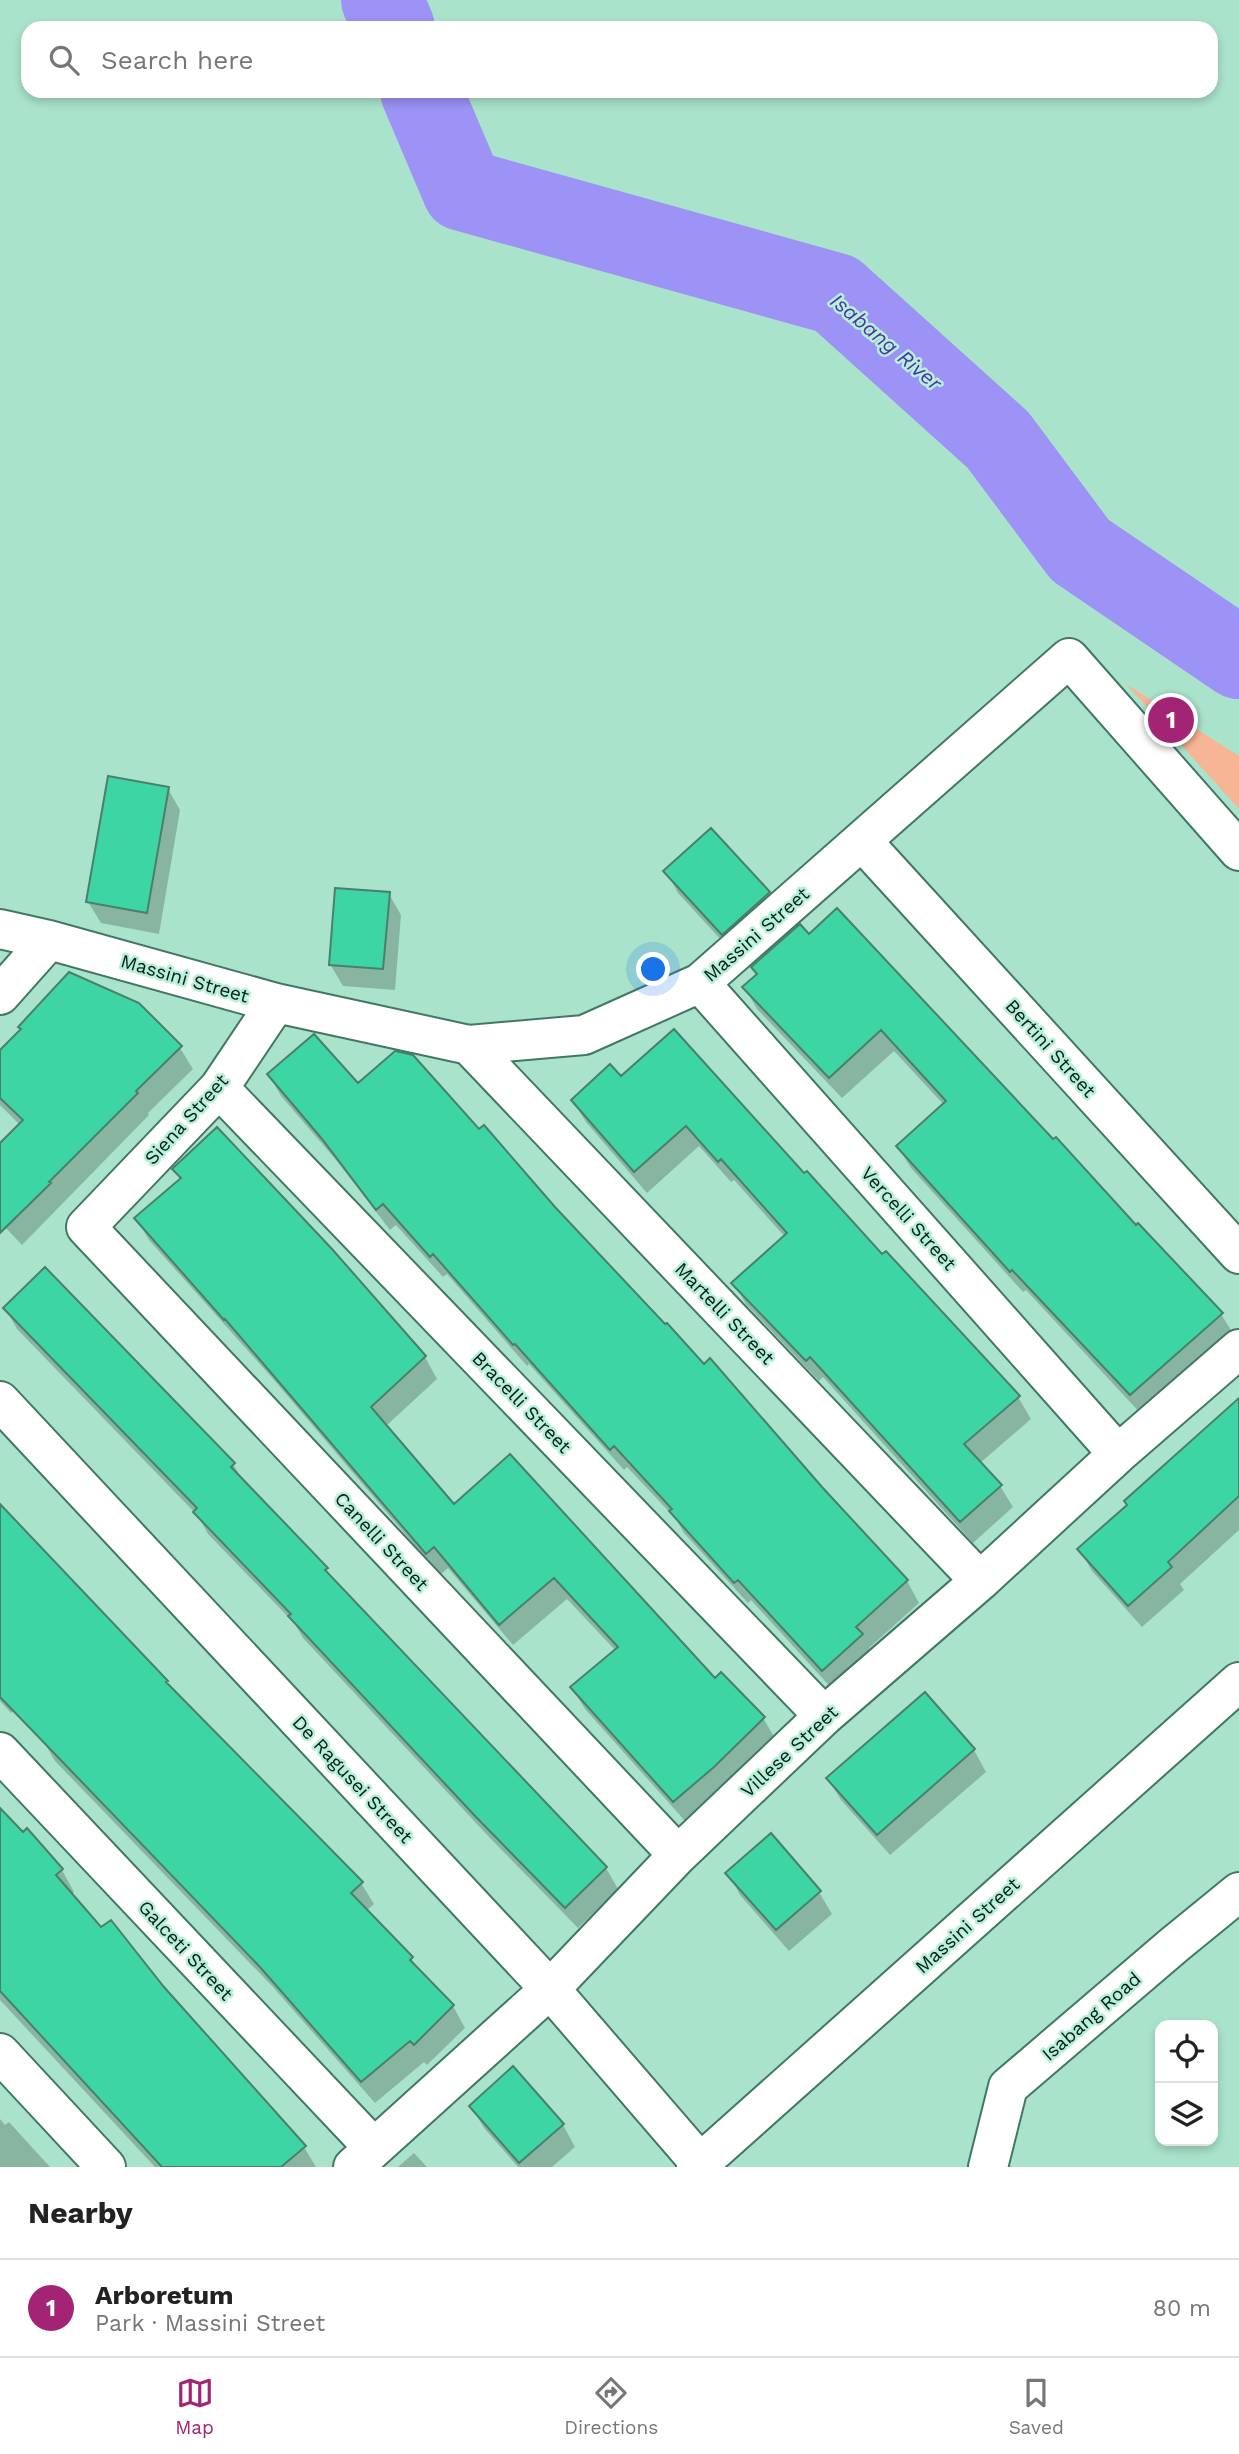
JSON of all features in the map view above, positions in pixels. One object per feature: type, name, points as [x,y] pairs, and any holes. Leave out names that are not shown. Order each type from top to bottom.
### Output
[{"type":"street","name":"Massini Street","points":[[0,929],[276,1003],[469,1045],[584,1035],[700,983],[1069,658],[1239,851]]},
{"type":"street","name":"Bertini Street","points":[[862,841],[1239,1254]]},
{"type":"street","points":[[0,995],[49,940]]},
{"type":"street","name":"Vercelli Street","points":[[700,983],[1118,1454]]},
{"type":"street","name":"Siena Street","points":[[86,1227],[219,1088],[276,1003]]},
{"type":"street","name":"Martelli Street","points":[[469,1045],[980,1581]]},
{"type":"street","name":"Bracelli Street","points":[[219,1088],[824,1716]]},
{"type":"street","name":"Canelli Street","points":[[86,1227],[678,1855]]},
{"type":"street","name":"Villese Street","points":[[363,2157],[550,1989],[678,1855],[824,1716],[980,1581],[1118,1454],[1239,1349]]},
{"type":"street","name":"De Ragusei Street","points":[[0,1401],[550,1989],[698,2165]]},
{"type":"street","name":"Massini Street","points":[[698,2165],[1239,1682]]},
{"type":"street","name":"Galceti Street","points":[[0,1752],[363,2157]]},
{"type":"street","name":"Isabang Road","points":[[988,2167],[1009,2087],[1239,1892]]},
{"type":"street","points":[[0,2053],[106,2167]]},
{"type":"shaded area","points":[[1126,684],[1239,756],[1239,809]]},
{"type":"building","points":[[108,776],[169,787],[147,913],[86,902]]},
{"type":"building","points":[[711,828],[770,892],[722,935],[663,871]]},
{"type":"building","points":[[335,888],[390,892],[383,969],[329,965]]},
{"type":"building","points":[[837,908],[1053,1139],[1056,1137],[1136,1225],[1138,1223],[1223,1313],[1130,1395],[1012,1270],[1010,1272],[896,1146],[946,1101],[881,1030],[829,1078],[742,987],[757,974],[751,967],[800,924],[809,934]]},
{"type":"building","points":[[69,972],[139,1003],[182,1046],[0,1233],[0,1143],[23,1120],[0,1098],[0,1050]]},
{"type":"building","points":[[674,1029],[804,1173],[807,1171],[882,1254],[886,1251],[1020,1396],[964,1444],[1002,1485],[960,1522],[810,1357],[806,1361],[731,1283],[787,1233],[721,1159],[718,1162],[686,1126],[634,1172],[571,1100],[610,1064],[621,1076]]},
{"type":"building","points":[[314,1034],[358,1083],[395,1051],[413,1055],[479,1129],[484,1125],[555,1207],[704,1364],[710,1358],[822,1487],[908,1580],[856,1627],[863,1634],[822,1671],[738,1580],[734,1583],[669,1511],[672,1509],[614,1446],[610,1450],[433,1254],[430,1257],[383,1204],[376,1210],[322,1139],[267,1074]]},
{"type":"building","points":[[217,1127],[332,1249],[426,1356],[371,1407],[454,1504],[510,1454],[715,1678],[721,1672],[765,1717],[714,1767],[673,1802],[570,1687],[618,1647],[554,1578],[499,1625],[434,1547],[426,1554],[225,1319],[134,1218],[181,1178],[172,1169]]},
{"type":"building","points":[[45,1267],[235,1463],[231,1467],[328,1568],[325,1570],[607,1867],[565,1908],[288,1616],[291,1614],[193,1512],[197,1508],[3,1308]]},
{"type":"building","points":[[1239,1398],[1239,1496],[1168,1562],[1172,1567],[1128,1606],[1077,1549],[1127,1505],[1124,1501]]},
{"type":"building","points":[[0,1504],[168,1681],[166,1682],[363,1882],[351,1893],[413,1957],[410,1960],[454,2005],[414,2045],[410,2041],[361,2082],[259,1966],[0,1697]]},
{"type":"building","points":[[925,1692],[975,1749],[877,1835],[826,1778]]},
{"type":"building","points":[[0,1808],[23,1832],[27,1828],[63,1869],[56,1875],[101,1927],[111,1920],[164,1987],[306,2146],[281,2167],[162,2167],[0,1991]]},
{"type":"building","points":[[771,1833],[821,1891],[776,1930],[725,1873]]},
{"type":"building","points":[[513,2066],[564,2124],[519,2163],[469,2106]]},
{"type":"waterway","name":"Isabang River","points":[[382,0],[391,21]]},
{"type":"waterway","name":"Isabang River","points":[[424,98],[463,190],[836,294],[998,440],[1080,550],[1239,658]]},
{"type":"place","name":"Arboretum","points":[[1171,720]]}]
